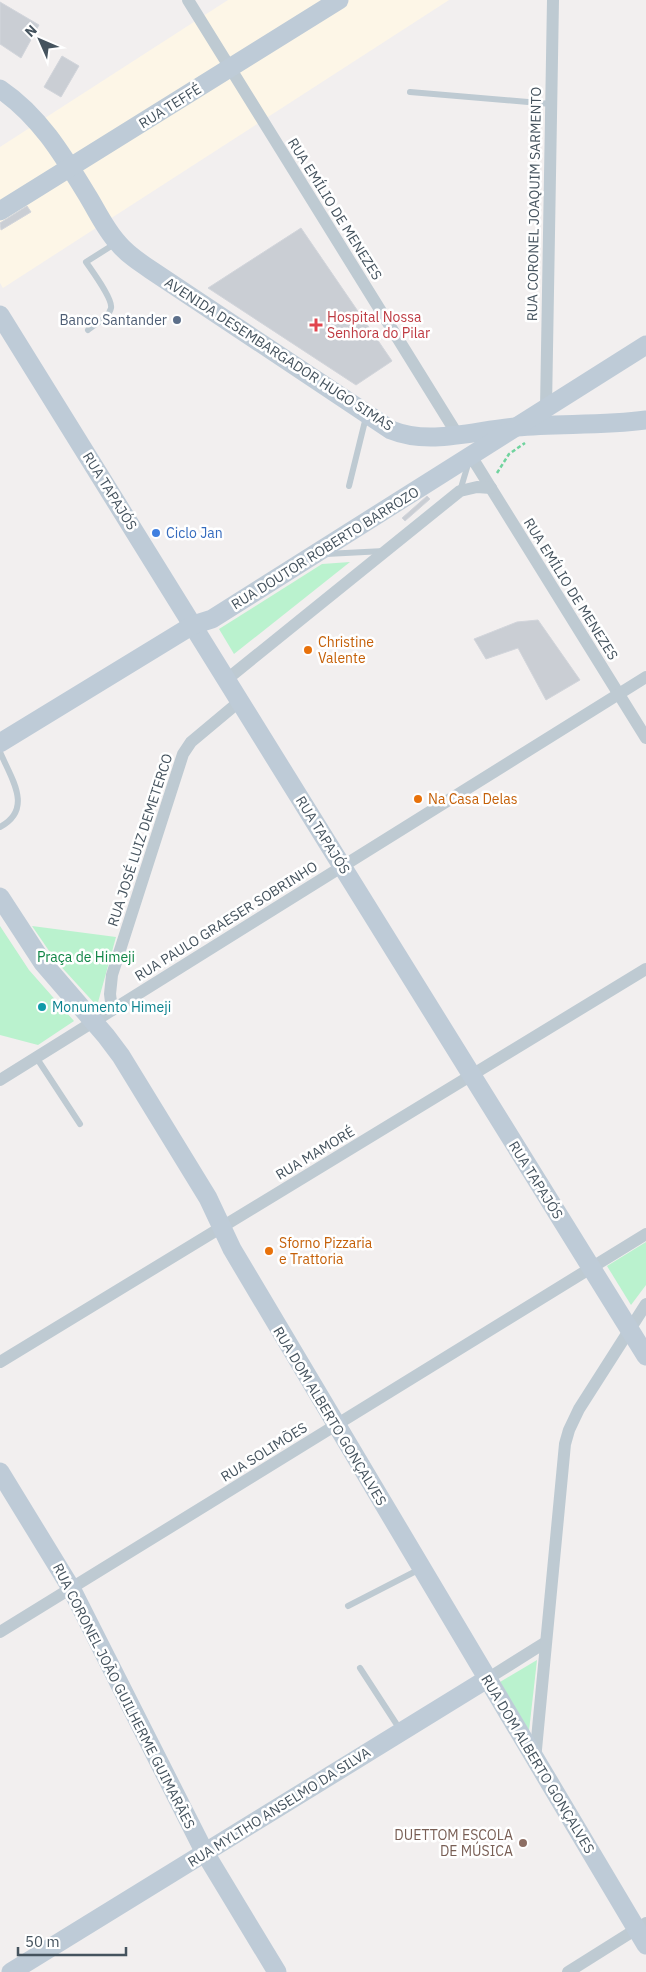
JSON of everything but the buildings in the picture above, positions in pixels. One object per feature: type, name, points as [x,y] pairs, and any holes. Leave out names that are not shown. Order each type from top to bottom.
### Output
[{"type":"main road","name":"RUA TEFFÉ","points":[[0,211],[340,0]]},
{"type":"main road","name":"AVENIDA DESEMBARGADOR HUGO SIMAS","points":[[0,89],[29,112],[42,127],[71,168],[117,242],[126,252],[392,430],[411,436],[521,434],[563,425],[646,420]]},
{"type":"main road","name":"RUA TAPAJÓS","points":[[0,315],[646,1356]]},
{"type":"main road","name":"RUA DOUTOR ROBERTO BARROZO","points":[[0,743],[193,625],[212,619],[471,456],[521,434],[546,408],[646,345]]},
{"type":"main road","points":[[546,408],[563,425]]},
{"type":"main road","points":[[446,471],[457,451],[458,434]]},
{"type":"main road","name":"RUA DOM ALBERTO GONÇALVES","points":[[0,897],[42,963],[116,1050],[138,1083],[208,1198],[232,1249],[421,1569],[535,1760],[643,1933]]},
{"type":"main road","name":"RUA CORONEL JOÃO GUILHERME GUIMARÃES","points":[[0,1472],[71,1588],[205,1853],[277,1972]]},
{"type":"main road","name":"RUA MYLTHO ANSELMO DA SILVA","points":[[11,1972],[488,1679]]},
{"type":"street","name":"RUA EMÍLIO DE MENEZES","points":[[188,0],[458,434]]},
{"type":"street","name":"RUA CORONEL JOAQUIM SARMENTO","points":[[546,408],[553,0]]},
{"type":"street","name":"RUA EMÍLIO DE MENEZES","points":[[471,456],[646,738]]},
{"type":"street","points":[[226,680],[460,491],[477,487],[491,488]]},
{"type":"street","name":"RUA PAULO GRAESER SOBRINHO","points":[[0,1080],[646,677]]},
{"type":"street","name":"RUA JOSÉ LUIZ DEMETERCO","points":[[112,1010],[110,994],[112,975],[183,754],[191,742],[240,701]]},
{"type":"street","name":"RUA MAMORÉ","points":[[0,1362],[646,969]]},
{"type":"street","name":"RUA SOLIMÕES","points":[[0,1632],[646,1234]]},
{"type":"street","points":[[535,1760],[563,1457],[569,1430],[579,1409],[646,1304]]},
{"type":"street","name":"RUA MYLTHO ANSELMO DA SILVA","points":[[488,1679],[546,1642]]},
{"type":"street","points":[[568,1972],[643,1933]]},
{"type":"lane","points":[[410,92],[551,104]]},
{"type":"lane","points":[[88,330],[106,317],[111,308],[110,301],[86,262],[117,242]]},
{"type":"lane","points":[[349,486],[367,414]]},
{"type":"lane","points":[[460,491],[471,456]]},
{"type":"lane","points":[[315,554],[386,551]]},
{"type":"lane","points":[[0,752],[18,795],[19,805],[16,814],[0,827]]},
{"type":"lane","points":[[36,1057],[80,1124]]},
{"type":"lane","points":[[348,1606],[421,1569]]},
{"type":"lane","points":[[360,1668],[402,1732]]},
{"type":"path","points":[[491,488],[499,468],[521,434]]},
{"type":"shaded area","points":[[228,0],[449,0],[3,288],[0,283],[0,147]]},
{"type":"green space","points":[[350,562],[234,654],[219,629],[322,564]]},
{"type":"green space","name":"Praça de Himeji","points":[[0,926],[29,970],[74,1021],[38,1045],[0,1035]]},
{"type":"green space","name":"Praça de Himeji","points":[[32,926],[116,937],[97,1006],[56,961]]},
{"type":"green space","points":[[646,1242],[646,1285],[631,1305],[607,1266]]},
{"type":"green space","points":[[537,1660],[529,1731],[500,1682]]},
{"type":"place","name":"Banco Santander","points":[[177,320]]},
{"type":"place","name":"Hospital Nossa Senhora do Pilar","points":[[316,325]]},
{"type":"place","name":"Ciclo Jan","points":[[156,533]]},
{"type":"place","name":"Christine Valente","points":[[308,650]]},
{"type":"place","name":"Na Casa Delas","points":[[418,799]]},
{"type":"place","name":"Monumento Himeji","points":[[42,1007]]},
{"type":"place","name":"Sforno Pizzaria e Trattoria","points":[[269,1251]]},
{"type":"place","name":"DUETTOM ESCOLA DE MÚSICA","points":[[523,1843]]}]
